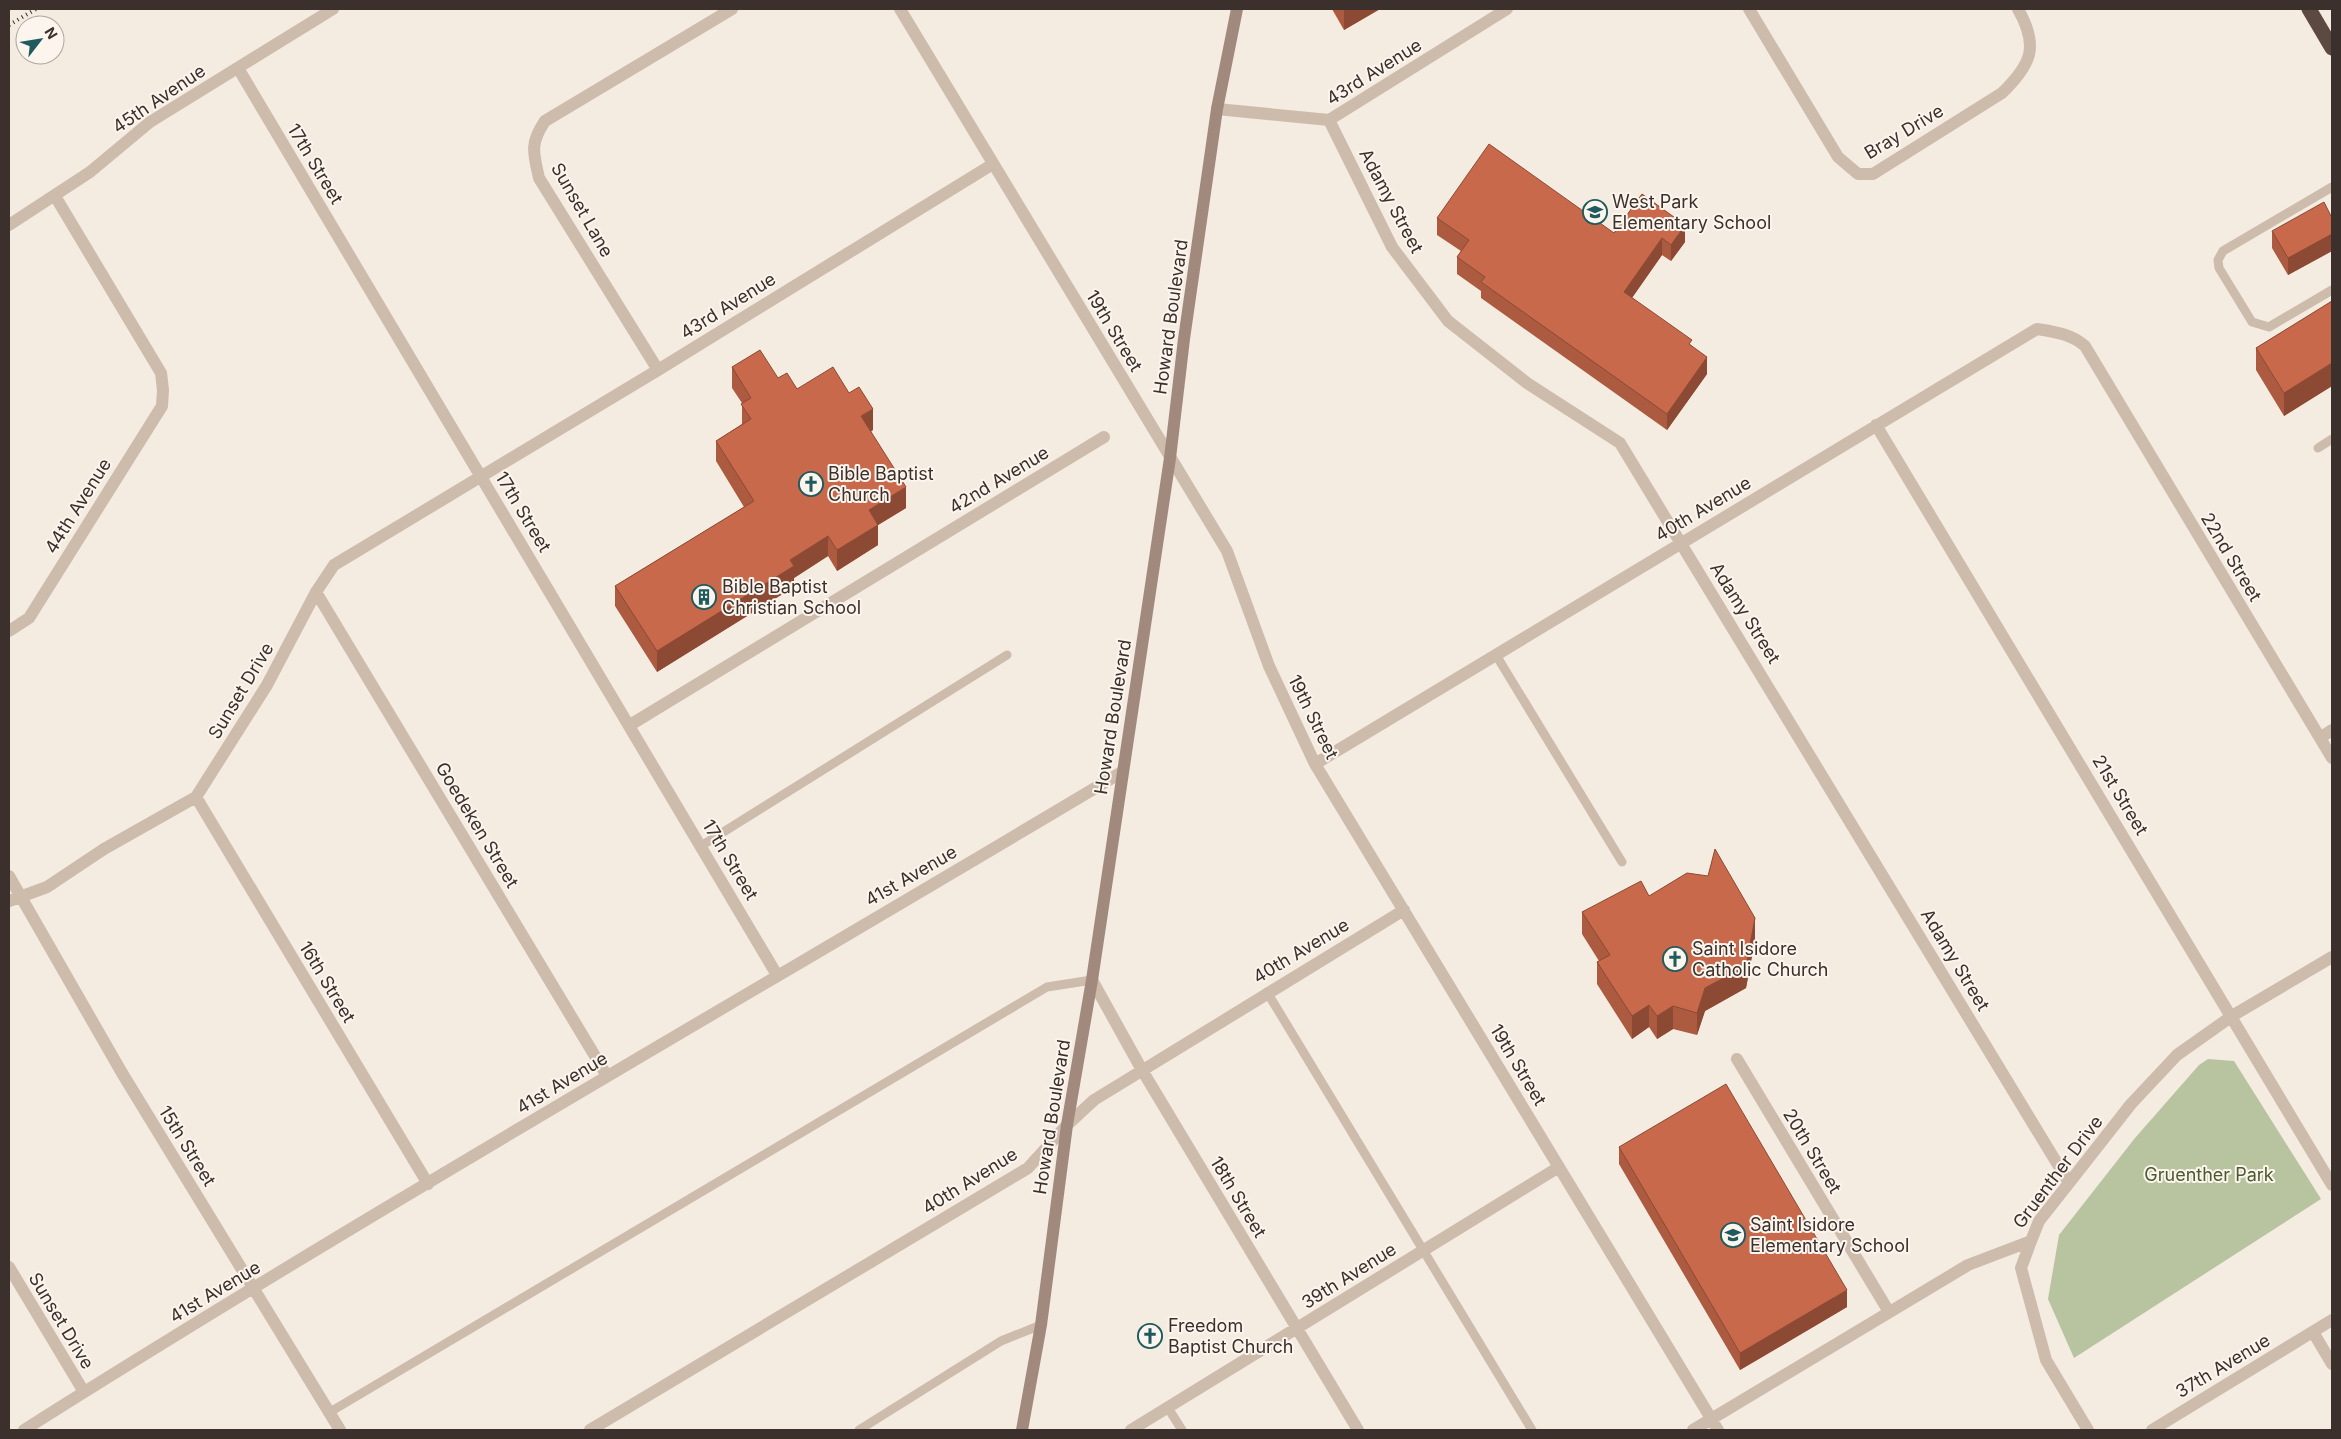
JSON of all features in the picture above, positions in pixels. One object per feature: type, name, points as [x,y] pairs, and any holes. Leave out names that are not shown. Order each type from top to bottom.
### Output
[{"type":"highway","points":[[2309,9],[2330,38]]},
{"type":"main road","name":"Howard Boulevard","points":[[1022,1430],[1041,1325],[1067,1125],[1092,980],[1170,458],[1184,339],[1217,109],[1236,9]]},
{"type":"street","name":"45th Avenue","points":[[9,225],[90,172],[150,122],[333,9]]},
{"type":"street","name":"Sunset Lane","points":[[658,370],[539,178],[532,152],[535,135],[545,121],[732,9]]},
{"type":"street","name":"19th Street","points":[[900,9],[1226,551],[1269,666],[1315,764],[1718,1430]]},
{"type":"street","name":"43rd Avenue","points":[[1217,109],[1329,120],[1507,9]]},
{"type":"street","name":"Bray Drive","points":[[1749,9],[1838,157],[1858,174],[1873,174],[2002,93],[2018,78],[2026,66],[2029,52],[2029,29],[2018,9]]},
{"type":"street","name":"17th Street","points":[[238,68],[777,974]]},
{"type":"street","name":"Adamy Street","points":[[1329,120],[1392,247],[1448,321],[1527,383],[1620,443],[2069,1183]]},
{"type":"street","name":"43rd Avenue","points":[[482,477],[992,164]]},
{"type":"street","name":"44th Avenue","points":[[9,631],[29,618],[162,406],[161,373],[55,196]]},
{"type":"street","name":"40th Avenue","points":[[1315,764],[2036,329],[2062,333],[2077,339],[2085,346],[2101,374]]},
{"type":"street","name":"22nd Street","points":[[2101,374],[2332,758]]},
{"type":"street","name":"21st Street","points":[[1876,424],[2332,1185]]},
{"type":"street","name":"42nd Avenue","points":[[630,725],[1104,437]]},
{"type":"street","name":"Sunset Drive","points":[[15,899],[47,887],[104,849],[196,797],[267,685],[316,592],[334,565],[482,477]]},
{"type":"street","name":"Goedeken Street","points":[[316,592],[607,1076]]},
{"type":"street","points":[[2320,738],[2332,730]]},
{"type":"street","name":"41st Avenue","points":[[24,1430],[254,1288],[777,974],[1122,772]]},
{"type":"street","name":"16th Street","points":[[196,797],[428,1184]]},
{"type":"street","name":"15th Street","points":[[9,876],[15,899],[340,1430]]},
{"type":"street","name":"40th Avenue","points":[[590,1430],[1028,1168],[1067,1125],[1094,1100],[1267,992],[1404,910]]},
{"type":"street","name":"Gruenther Drive","points":[[1693,1430],[1968,1265],[2031,1242],[2039,1221],[2131,1104],[2177,1055],[2232,1016],[2331,957]]},
{"type":"street","name":"18th Street","points":[[1092,980],[1142,1070],[1358,1430]]},
{"type":"street","name":"20th Street","points":[[1736,1059],[1889,1312]]},
{"type":"street","name":"39th Avenue","points":[[1131,1430],[1559,1167]]},
{"type":"street","points":[[2031,1242],[2021,1268],[2046,1360],[2088,1430]]},
{"type":"street","name":"Sunset Drive","points":[[9,1266],[84,1392]]},
{"type":"street","points":[[2332,1320],[2313,1332],[2332,1364]]},
{"type":"street","name":"37th Avenue","points":[[2152,1430],[2313,1332]]},
{"type":"lane","points":[[2332,187],[2223,251],[2218,260],[2219,268],[2252,322],[2258,326],[2269,327],[2332,290]]},
{"type":"lane","points":[[2318,448],[2332,440]]},
{"type":"lane","points":[[701,846],[1006,655]]},
{"type":"lane","points":[[1496,655],[1622,862]]},
{"type":"lane","points":[[330,1412],[1046,987],[1092,980]]},
{"type":"lane","points":[[1267,992],[1422,1252],[1532,1430]]},
{"type":"lane","points":[[859,1430],[1002,1341],[1041,1325]]},
{"type":"lane","points":[[1168,1408],[1182,1430]]},
{"type":"green space","name":"Gruenther Park","points":[[2208,1059],[2234,1061],[2321,1199],[2074,1358],[2048,1299],[2059,1235],[2135,1138],[2199,1065]]},
{"type":"building","points":[[1489,144],[1614,233],[1642,194],[1685,225],[1671,245],[1662,238],[1624,292],[1692,340],[1689,344],[1707,357],[1667,414],[1481,282],[1485,277],[1457,257],[1469,240],[1437,218]]},
{"type":"building","points":[[2324,202],[2332,218],[2332,234],[2288,258],[2272,231]]},
{"type":"building","points":[[2332,301],[2332,363],[2284,393],[2256,348]]},
{"type":"building","points":[[760,350],[778,378],[787,373],[797,389],[833,367],[849,393],[859,387],[873,409],[861,416],[906,487],[869,510],[878,525],[837,550],[828,536],[790,560],[794,566],[657,651],[615,586],[754,501],[716,441],[751,419],[741,404],[751,398],[732,367]]},
{"type":"building","name":"Saint Isidore Catholic Church","points":[[1715,849],[1755,918],[1746,966],[1705,988],[1697,1013],[1673,1006],[1657,1016],[1649,1005],[1632,1016],[1597,962],[1610,955],[1582,912],[1641,881],[1649,896],[1687,873],[1708,876]]},
{"type":"building","name":"Saint Isidore Elementary School","points":[[1726,1084],[1847,1290],[1740,1353],[1619,1147]]},
{"type":"railway","points":[[9,25],[36,9]]},
{"type":"place","name":"West Park Elementary School","points":[[1595,212]]},
{"type":"place","name":"Bible Baptist Church","points":[[811,484]]},
{"type":"place","name":"Bible Baptist Christian School","points":[[704,597]]},
{"type":"place","name":"Saint Isidore Catholic Church","points":[[1675,959]]},
{"type":"place","name":"Saint Isidore Elementary School","points":[[1733,1235]]},
{"type":"place","name":"Freedom Baptist Church","points":[[1150,1336]]}]
